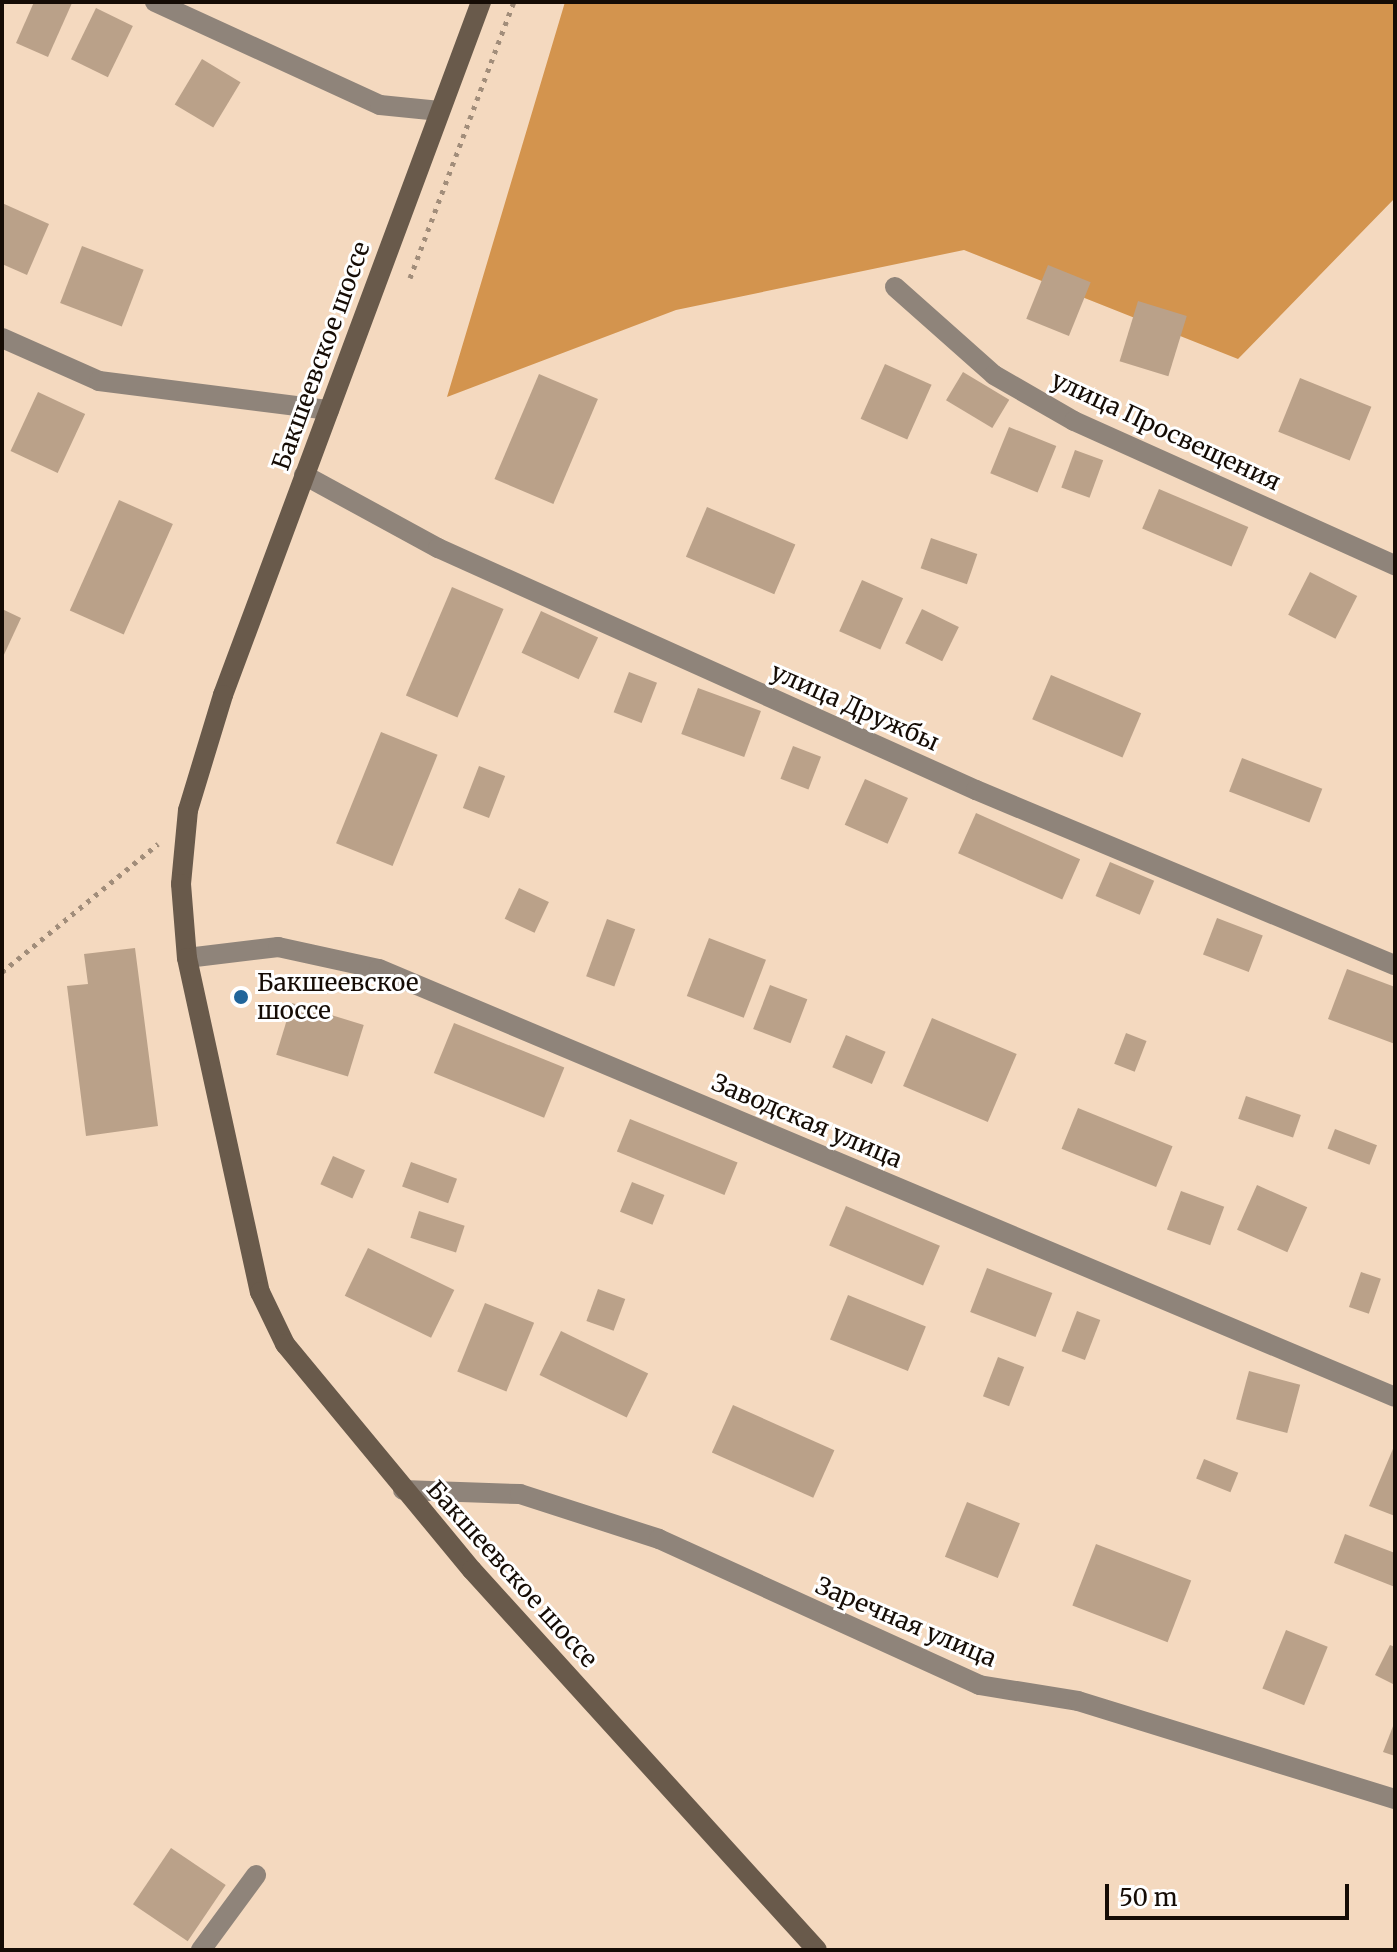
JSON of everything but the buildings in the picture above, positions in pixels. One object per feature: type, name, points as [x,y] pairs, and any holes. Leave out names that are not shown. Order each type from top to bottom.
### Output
[{"type":"street","points":[[155,2],[380,105],[440,111]]},
{"type":"street","name":"Бакшеевское шоссе","points":[[481,2],[304,475],[188,810],[181,884],[187,958],[260,1292],[285,1344],[403,1490],[817,1950]]},
{"type":"street","name":"улица Просвещения","points":[[895,287],[994,375],[1074,421],[1395,565]]},
{"type":"street","points":[[2,338],[99,381],[329,410]]},
{"type":"street","name":"улица Дружбы","points":[[304,475],[438,548],[845,731],[1395,965]]},
{"type":"street","name":"Заводская улица","points":[[187,958],[278,947],[379,969],[1395,1397]]},
{"type":"street","name":"Заречная улица","points":[[403,1490],[520,1494],[659,1539],[979,1685],[1078,1701],[1395,1799]]},
{"type":"street","points":[[201,1950],[256,1875]]},
{"type":"path","points":[[404,294],[514,2]]},
{"type":"path","points":[[2,972],[155,847],[188,810]]},
{"type":"shaded area","points":[[565,2],[1395,2],[1395,198],[1238,359],[964,250],[676,310],[447,397]]},
{"type":"place","name":"Бакшеевское шоссе","points":[[241,997]]}]
